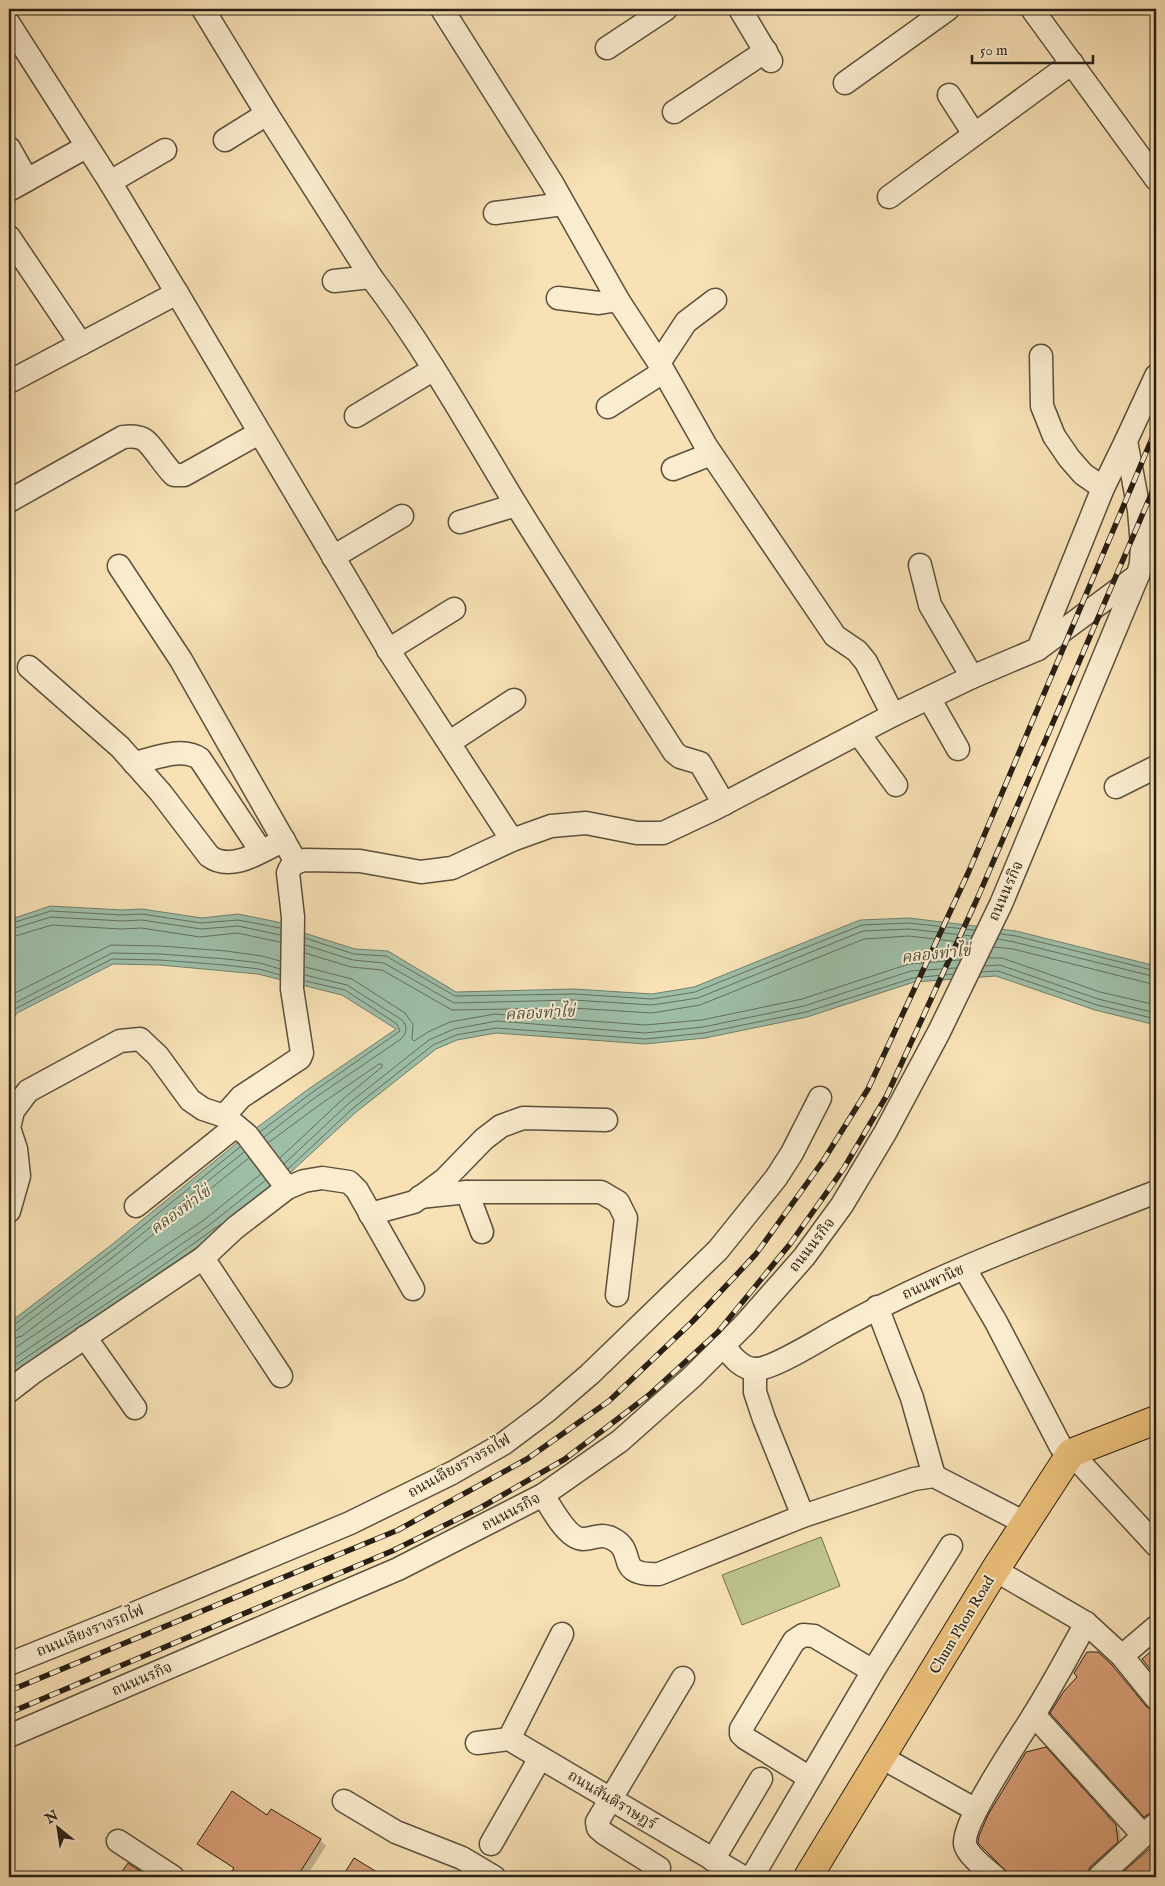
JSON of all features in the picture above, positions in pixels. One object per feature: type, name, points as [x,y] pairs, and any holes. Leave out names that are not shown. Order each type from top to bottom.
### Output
[{"type":"main road","points":[[1070,1453],[1156,1420]]},
{"type":"main road","name":"Chum Phon Road","points":[[808,1877],[995,1570],[1070,1453]]},
{"type":"street","points":[[203,9],[370,276],[388,299],[434,369],[516,505],[674,752],[680,757],[702,765],[724,804]]},
{"type":"street","points":[[442,9],[542,167],[618,300],[661,368],[711,454],[835,636],[857,651],[866,662],[893,715]]},
{"type":"street","points":[[607,48],[666,9]]},
{"type":"street","points":[[674,112],[768,56],[740,9]]},
{"type":"street","points":[[845,83],[948,9]]},
{"type":"street","points":[[1032,9],[1156,179]]},
{"type":"street","points":[[9,24],[110,182],[388,650],[450,742],[512,840]]},
{"type":"street","points":[[889,197],[1072,63]]},
{"type":"street","points":[[949,94],[974,134]]},
{"type":"street","points":[[225,140],[267,114]]},
{"type":"street","points":[[9,148],[18,185],[86,147]]},
{"type":"street","points":[[110,182],[165,150]]},
{"type":"street","points":[[495,213],[563,204]]},
{"type":"street","points":[[9,237],[81,344]]},
{"type":"street","points":[[334,281],[370,276]]},
{"type":"street","points":[[9,382],[177,293]]},
{"type":"street","points":[[558,298],[599,303],[618,300]]},
{"type":"street","points":[[608,407],[661,368],[686,322],[715,300]]},
{"type":"street","points":[[1041,356],[1042,406],[1054,436],[1069,458],[1084,474],[1103,488]]},
{"type":"street","points":[[356,416],[434,369]]},
{"type":"street","points":[[1038,649],[1103,488],[1156,376]]},
{"type":"street","points":[[9,501],[123,437],[135,436],[145,439],[167,469],[174,475],[184,475],[259,433]]},
{"type":"street","name":"ถนนนรกิจ","points":[[9,1736],[398,1569],[543,1495],[620,1441],[692,1377],[745,1324],[804,1257],[842,1205],[885,1133],[939,1032],[1001,904],[1138,575],[1141,563],[1149,553],[1126,442]]},
{"type":"street","points":[[673,469],[711,454]]},
{"type":"street","points":[[460,522],[516,505]]},
{"type":"street","points":[[1149,553],[1156,514]]},
{"type":"street","points":[[332,557],[402,516]]},
{"type":"street","points":[[920,565],[930,605],[972,677]]},
{"type":"street","points":[[119,566],[180,660],[296,862]]},
{"type":"street","points":[[136,1206],[236,1126],[240,1097],[300,1058],[302,1053],[292,989],[293,917],[288,873],[290,867],[296,862],[305,860],[360,861],[421,872],[452,868],[512,840],[551,826],[586,823],[637,834],[663,833],[724,804],[893,715],[972,677],[1038,649],[1138,575]]},
{"type":"street","points":[[388,650],[454,609]]},
{"type":"street","points":[[29,667],[120,747],[161,793],[209,856],[216,861],[227,863],[247,858],[284,840]]},
{"type":"street","points":[[929,698],[958,749]]},
{"type":"street","points":[[450,742],[514,700]]},
{"type":"street","points":[[859,734],[896,785]]},
{"type":"street","points":[[134,763],[178,754],[193,754],[200,759],[260,852]]},
{"type":"street","points":[[1116,787],[1156,767]]},
{"type":"street","points":[[9,1211],[19,1176],[16,1149],[9,1128],[12,1111],[28,1091],[120,1041],[140,1039],[158,1056],[190,1100],[236,1126],[287,1188]]},
{"type":"street","name":"ถนนเลียงรางรถไฟ","points":[[9,1664],[350,1523],[503,1444],[590,1374],[718,1250],[776,1178],[792,1153],[820,1098]]},
{"type":"street","points":[[370,1214],[414,1202],[445,1179],[484,1139],[501,1126],[522,1118],[606,1120]]},
{"type":"street","points":[[9,1391],[85,1337],[203,1258],[235,1228],[287,1188],[304,1181],[322,1178],[349,1182],[357,1190],[413,1289]]},
{"type":"street","points":[[420,1197],[467,1192],[601,1192],[618,1202],[626,1218],[617,1294]]},
{"type":"street","points":[[467,1192],[482,1232]]},
{"type":"street","name":"ถนนพานิช","points":[[755,1370],[779,1362],[877,1307],[988,1257],[1156,1192]]},
{"type":"street","points":[[203,1258],[281,1376]]},
{"type":"street","points":[[965,1269],[996,1322],[1061,1446],[1070,1453],[1156,1545]]},
{"type":"street","points":[[877,1307],[912,1398],[934,1476]]},
{"type":"street","points":[[85,1337],[136,1408]]},
{"type":"street","points":[[723,1346],[739,1364],[755,1370],[755,1392],[803,1516]]},
{"type":"street","points":[[543,1495],[564,1526],[574,1537],[584,1539],[597,1535],[612,1538],[622,1545],[632,1569],[642,1575],[659,1574],[803,1516],[914,1479],[934,1476],[1025,1522]]},
{"type":"street","points":[[752,1877],[873,1671],[951,1546]]},
{"type":"street","points":[[995,1570],[1086,1623],[1122,1656],[1156,1698]]},
{"type":"street","points":[[995,1877],[976,1860],[965,1846],[965,1833],[976,1810],[1034,1715],[1086,1623]]},
{"type":"street","points":[[1122,1656],[1156,1627]]},
{"type":"street","points":[[477,1744],[509,1740],[562,1634]]},
{"type":"street","points":[[810,1778],[745,1738],[741,1734],[741,1729],[794,1641],[803,1635],[814,1636],[873,1671]]},
{"type":"street","points":[[676,1838],[656,1873],[598,1828],[597,1822],[683,1678]]},
{"type":"street","points":[[1034,1715],[1149,1830],[1099,1877]]},
{"type":"street","name":"ถนนสันติราษฎร์","points":[[509,1740],[743,1877]]},
{"type":"street","points":[[881,1757],[976,1810]]},
{"type":"street","points":[[490,1844],[540,1758]]},
{"type":"street","points":[[713,1860],[760,1779]]},
{"type":"street","points":[[344,1801],[396,1832],[462,1858],[494,1877]]},
{"type":"street","points":[[118,1841],[167,1876]]},
{"type":"green space","points":[[821,1537],[840,1586],[742,1625],[722,1575]]},
{"type":"water","name":"คลองท่าไข่","points":[[50,906],[122,910],[142,909],[202,918],[238,914],[287,924],[304,933],[355,949],[388,951],[456,992],[574,989],[652,994],[694,987],[860,920],[909,918],[1016,931],[1156,966],[1156,1025],[1095,1010],[996,976],[914,982],[807,1017],[705,1038],[645,1044],[496,1033],[457,1040],[436,1049],[355,1113],[266,1195],[215,1235],[9,1375],[9,1323],[110,1246],[247,1135],[307,1090],[396,1029],[342,995],[258,974],[160,965],[113,964],[17,1013],[9,1024],[9,920]]},
{"type":"building","points":[[1156,1647],[1156,1677],[1142,1659]]},
{"type":"building","points":[[1087,1652],[1098,1652],[1112,1665],[1146,1706],[1156,1711],[1156,1811],[1144,1817],[1050,1713],[1064,1691],[1077,1677],[1074,1673]]},
{"type":"building","points":[[1046,1747],[1116,1825],[1118,1842],[1090,1867],[1086,1877],[1017,1877],[1006,1871],[978,1843],[988,1815],[1026,1752]]},
{"type":"building","points":[[232,1791],[267,1815],[271,1809],[321,1839],[297,1877],[228,1877],[234,1868],[197,1844]]},
{"type":"building","points":[[1156,1843],[1156,1877],[1118,1877],[1124,1871]]},
{"type":"building","points":[[354,1858],[385,1877],[342,1877]]},
{"type":"building","points":[[128,1863],[149,1877],[118,1877]]},
{"type":"railway","points":[[9,1691],[398,1530],[527,1459],[609,1401],[693,1321],[756,1254],[823,1161],[868,1089],[969,871],[1156,429]]},
{"type":"railway","points":[[9,1713],[392,1551],[480,1508],[565,1459],[649,1395],[718,1332],[790,1244],[844,1168],[887,1095],[978,897],[1156,483]]}]
